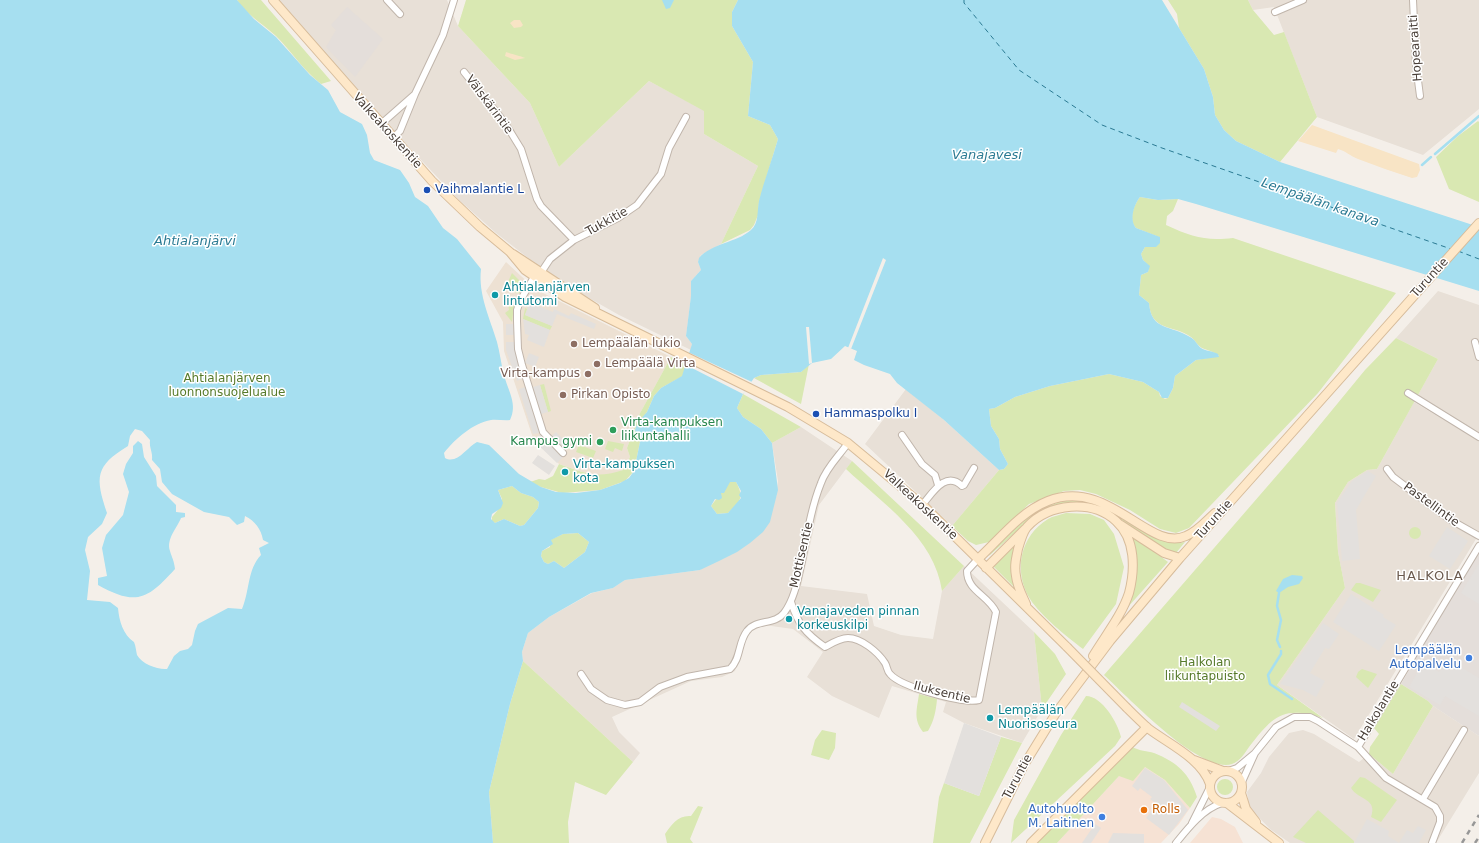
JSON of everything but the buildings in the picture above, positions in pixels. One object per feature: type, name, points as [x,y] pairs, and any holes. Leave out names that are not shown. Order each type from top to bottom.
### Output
[{"type":"main road","name":"Valkeakoskentie","points":[[273,0],[393,138],[459,208],[510,252],[525,270],[538,274],[565,297],[757,391],[815,422],[848,443],[922,505],[1147,727],[1186,756],[1203,771],[1210,786]]},
{"type":"main road","name":"Turuntie","points":[[985,843],[1024,765],[1073,688],[1140,604],[1180,558],[1254,477],[1479,223]]},
{"type":"main road","points":[[978,559],[1020,519],[1039,506],[1053,499],[1070,496],[1083,496],[1108,504],[1161,537],[1171,539],[1186,536],[1205,522],[1254,477]]},
{"type":"main road","points":[[986,568],[1026,528],[1045,514],[1067,507],[1091,509],[1117,522],[1164,553],[1180,558]]},
{"type":"main road","points":[[1073,688],[1124,605],[1129,593],[1133,569],[1132,555],[1129,542],[1117,522]]},
{"type":"main road","points":[[1026,528],[1019,544],[1015,570],[1020,591],[1028,608]]},
{"type":"main road","points":[[1031,843],[1147,727]]},
{"type":"main road","name":"Valkeakoskentie","points":[[1186,756],[1225,771]]},
{"type":"main road","points":[[1269,835],[1246,809],[1241,793],[1241,784],[1237,776],[1225,771],[1214,776],[1210,786],[1213,798],[1225,803],[1279,843]]},
{"type":"main road","points":[[1225,803],[1236,800],[1241,793]]},
{"type":"street","points":[[387,0],[400,14]]},
{"type":"street","points":[[393,138],[400,131],[415,94],[443,35],[454,0]]},
{"type":"street","points":[[1275,12],[1304,0]]},
{"type":"street","name":"Hopearaitti","points":[[1413,0],[1416,65],[1420,96]]},
{"type":"street","name":"Välskärintie","points":[[464,72],[505,123],[520,149],[537,199],[541,206],[574,240]]},
{"type":"street","points":[[381,124],[415,94]]},
{"type":"street","name":"Tukkitie","points":[[563,453],[543,432],[518,349],[517,310],[525,291],[550,260],[574,240],[618,218],[637,205],[661,174],[670,148],[686,117]]},
{"type":"street","points":[[1475,342],[1479,356]]},
{"type":"street","points":[[1408,393],[1479,437]]},
{"type":"street","points":[[902,435],[922,464],[935,475],[938,485]]},
{"type":"street","name":"Mottisentie","points":[[581,674],[591,689],[607,700],[625,705],[640,702],[660,687],[687,677],[730,669],[738,658],[746,632],[749,628],[764,622],[774,621],[784,614],[791,602],[797,584],[810,518],[821,483],[848,443]]},
{"type":"street","points":[[922,505],[938,485],[945,481],[955,481],[962,486],[974,468]]},
{"type":"street","name":"Pastellintie","points":[[1387,469],[1393,477],[1449,519],[1479,536]]},
{"type":"street","name":"Halkolantie","points":[[1225,771],[1236,768],[1255,753],[1276,727],[1294,717],[1310,717],[1318,720],[1358,747],[1479,546]]},
{"type":"street","name":"Iluksentie","points":[[791,602],[797,620],[802,628],[825,646],[841,639],[854,639],[872,650],[884,662],[889,673],[900,681],[943,695],[972,702],[979,700],[996,612],[992,603],[970,584],[967,578],[967,571],[978,559]]},
{"type":"street","points":[[1422,800],[1464,730]]},
{"type":"street","points":[[1358,747],[1386,778],[1403,790],[1435,807],[1440,816],[1440,826],[1432,843]]},
{"type":"street","name":"Halkolantie","points":[[1241,784],[1255,753]]},
{"type":"street","points":[[1191,825],[1210,786]]},
{"type":"street","points":[[1176,843],[1191,825],[1209,809],[1225,803]]},
{"type":"shaded area","points":[[279,0],[447,0],[458,26],[530,103],[559,167],[649,81],[705,111],[704,134],[758,166],[721,244],[701,255],[698,262],[701,270],[691,281],[691,296],[686,336],[692,344],[691,350],[619,315],[582,294],[536,264],[496,233],[458,199],[390,127]]},
{"type":"shaded area","points":[[1248,0],[1479,0],[1479,109],[1423,155],[1317,117],[1274,7],[1253,10]]},
{"type":"shaded area","points":[[347,7],[383,39],[355,77],[326,47],[336,30],[331,25]]},
{"type":"shaded area","name":"Virta-kampus","points":[[506,262],[535,289],[671,357],[639,415],[627,448],[630,457],[623,470],[608,475],[591,475],[559,464],[533,438],[504,351],[503,322],[486,291]]},
{"type":"shaded area","points":[[1438,291],[1479,305],[1479,433],[1418,395],[1438,359],[1396,338]]},
{"type":"shaded area","points":[[532,297],[540,300],[538,306],[553,312],[554,309],[569,316],[571,313],[596,324],[594,329],[557,314],[552,326],[525,315]]},
{"type":"shaded area","points":[[523,319],[550,330],[544,347],[527,340],[529,335],[525,334]]},
{"type":"shaded area","points":[[506,324],[514,324],[514,335],[506,335]]},
{"type":"shaded area","points":[[506,342],[514,342],[515,351],[523,378],[517,381],[506,350]]},
{"type":"shaded area","points":[[529,353],[539,357],[535,367],[525,363]]},
{"type":"shaded area","points":[[540,385],[548,412],[541,414],[533,387]]},
{"type":"shaded area","points":[[526,387],[539,433],[533,434],[519,389]]},
{"type":"shaded area","points":[[906,389],[944,420],[999,470],[952,526],[865,444]]},
{"type":"shaded area","points":[[1414,402],[1479,441],[1479,534],[1354,739],[1277,685],[1345,588],[1338,552],[1335,503],[1348,482],[1367,470],[1377,469]]},
{"type":"shaded area","points":[[801,427],[852,461],[819,505],[801,586],[867,594],[874,626],[901,635],[933,639],[942,591],[964,566],[1034,632],[1042,709],[1022,743],[964,723],[943,712],[946,702],[892,686],[879,718],[832,696],[807,677],[823,652],[793,629],[764,625],[749,631],[735,671],[722,677],[691,681],[612,717],[619,732],[640,753],[633,762],[523,661],[522,652],[528,633],[549,617],[592,593],[613,588],[625,580],[700,570],[776,498],[778,481],[772,443]]},
{"type":"shaded area","points":[[556,432],[568,444],[564,448],[551,437]]},
{"type":"shaded area","points":[[541,434],[563,457],[557,463],[534,441]]},
{"type":"shaded area","points":[[538,455],[555,466],[549,475],[532,463]]},
{"type":"shaded area","points":[[1368,471],[1376,476],[1356,510],[1360,559],[1342,561],[1337,503],[1352,481]]},
{"type":"shaded area","points":[[1447,527],[1468,541],[1450,569],[1429,556]]},
{"type":"shaded area","points":[[1479,551],[1479,736],[1401,684]]},
{"type":"shaded area","points":[[1479,565],[1479,604],[1461,593]]},
{"type":"shaded area","points":[[1351,594],[1384,615],[1383,617],[1396,625],[1379,651],[1333,622]]},
{"type":"shaded area","points":[[1323,623],[1339,634],[1329,649],[1325,648],[1310,673],[1325,681],[1316,697],[1303,690],[1280,684]]},
{"type":"shaded area","points":[[1447,659],[1479,678],[1479,716],[1445,696],[1440,705],[1409,687],[1423,663],[1439,672]]},
{"type":"shaded area","points":[[1182,702],[1220,726],[1216,731],[1179,707]]},
{"type":"shaded area","points":[[1433,706],[1479,736],[1479,773],[1436,843],[1290,843],[1270,829],[1249,807],[1247,792],[1261,773],[1269,757],[1289,733],[1303,730],[1314,734],[1359,762],[1369,754],[1393,774]]},
{"type":"shaded area","points":[[964,723],[1001,737],[979,796],[944,783]]},
{"type":"shaded area","points":[[1145,767],[1165,780],[1190,808],[1179,824],[1161,843],[1057,843],[1119,776]]},
{"type":"shaded area","points":[[1145,768],[1164,780],[1188,810],[1169,835],[1146,818],[1157,804],[1150,799],[1152,797],[1140,788],[1138,791],[1132,786]]},
{"type":"shaded area","points":[[1212,817],[1221,819],[1235,827],[1243,843],[1190,843]]},
{"type":"shaded area","points":[[1367,819],[1389,831],[1388,836],[1399,843],[1354,843]]},
{"type":"shaded area","points":[[1095,824],[1101,828],[1091,843],[1082,843]]},
{"type":"shaded area","points":[[1418,826],[1426,830],[1419,843],[1399,843],[1407,830],[1413,833]]},
{"type":"shaded area","points":[[1113,833],[1144,834],[1144,843],[1108,843]]},
{"type":"green space","points":[[237,0],[261,0],[331,81],[321,84],[315,79],[276,36],[241,6]]},
{"type":"green space","points":[[466,0],[738,0],[732,12],[732,26],[753,62],[748,116],[770,125],[778,139],[759,202],[758,215],[754,225],[750,230],[721,244],[758,166],[704,134],[704,111],[649,81],[559,167],[530,103],[458,26]]},
{"type":"green space","points":[[1168,0],[1248,0],[1253,10],[1274,35],[1284,32],[1317,117],[1280,162],[1236,141],[1224,130],[1215,115],[1213,97],[1204,69],[1179,28],[1177,14]]},
{"type":"green space","points":[[1478,121],[1479,202],[1449,189],[1436,157],[1458,136]]},
{"type":"green space","points":[[1140,197],[1158,200],[1178,199],[1173,211],[1167,216],[1166,225],[1184,233],[1214,239],[1233,238],[1396,293],[1318,393],[1189,528],[1176,533],[1160,529],[1130,510],[1096,494],[1080,490],[1064,491],[1029,504],[989,542],[976,545],[968,541],[952,526],[999,470],[1004,469],[1008,464],[1000,449],[999,439],[991,426],[989,409],[995,408],[1015,397],[1050,386],[1109,374],[1143,382],[1159,392],[1160,396],[1165,399],[1168,398],[1173,388],[1175,376],[1196,360],[1219,356],[1202,348],[1191,337],[1184,333],[1158,323],[1154,319],[1149,303],[1139,295],[1141,275],[1148,272],[1149,266],[1143,260],[1141,254],[1145,247],[1152,247],[1159,237],[1136,228],[1132,220],[1133,212]]},
{"type":"green space","points":[[512,273],[524,285],[520,293],[516,293],[508,282]]},
{"type":"green space","points":[[508,303],[514,306],[512,322],[505,313],[509,310]]},
{"type":"green space","points":[[525,308],[527,309],[525,315],[552,326],[550,330],[523,319]]},
{"type":"green space","name":"Halkolan liikuntapuisto","points":[[1396,338],[1438,359],[1377,469],[1367,470],[1348,482],[1335,503],[1338,552],[1345,588],[1277,685],[1323,718],[1298,713],[1288,713],[1280,716],[1272,721],[1257,736],[1242,757],[1232,764],[1218,764],[1202,757],[1184,746],[1165,731],[1104,675],[1305,443],[1365,370]]},
{"type":"green space","points":[[671,357],[686,365],[683,376],[661,388],[654,396],[647,412],[636,427],[635,430],[640,442],[634,471],[625,481],[600,490],[562,493],[530,482],[539,479],[545,480],[553,476],[559,464],[591,474],[614,473],[623,470],[630,457],[627,448],[639,415]]},
{"type":"green space","points":[[809,364],[801,404],[754,378],[761,375],[801,372]]},
{"type":"green space","points":[[544,384],[551,411],[548,412],[540,385]]},
{"type":"green space","points":[[743,394],[801,427],[772,443],[761,429],[743,417],[737,408]]},
{"type":"green space","points":[[608,441],[624,444],[622,451],[615,448],[613,452],[605,449]]},
{"type":"green space","points":[[579,445],[596,451],[593,458],[576,452]]},
{"type":"green space","points":[[852,461],[964,566],[942,591],[937,572],[929,554],[918,538],[905,523],[846,469]]},
{"type":"green space","points":[[730,481],[736,482],[740,491],[740,499],[736,506],[728,513],[717,514],[711,506]]},
{"type":"green space","points":[[512,486],[521,493],[533,497],[539,502],[538,508],[524,525],[520,526],[504,519],[495,523],[492,521],[492,517],[497,511],[502,499],[498,490]]},
{"type":"green space","points":[[1071,499],[1102,505],[1161,540],[1185,542],[1176,553],[1168,551],[1152,543],[1114,515],[1078,503],[1020,528],[989,556],[1003,540],[1026,519],[1051,505]]},
{"type":"green space","points":[[1066,513],[1090,514],[1104,520],[1114,534],[1124,567],[1116,604],[1083,649],[1055,626],[1035,606],[1025,588],[1022,577],[1022,555],[1031,535],[1038,526],[1048,519]]},
{"type":"green space","points":[[1413,527],[1417,527],[1421,533],[1417,539],[1413,539],[1409,535],[1409,531]]},
{"type":"green space","points":[[1128,532],[1168,562],[1128,607],[1134,586],[1136,562],[1135,553]]},
{"type":"green space","points":[[578,533],[589,542],[585,552],[564,568],[554,561],[548,564],[544,562],[541,556],[542,551],[550,547],[550,540],[563,534]]},
{"type":"green space","points":[[1019,539],[1015,585],[1014,587],[993,566]]},
{"type":"green space","points":[[1356,583],[1381,590],[1373,602],[1351,590]]},
{"type":"green space","points":[[1034,632],[1055,654],[1066,674],[1042,709]]},
{"type":"green space","points":[[523,661],[633,762],[606,795],[575,782],[568,822],[569,843],[493,843],[489,792],[510,704]]},
{"type":"green space","points":[[1362,669],[1377,674],[1368,688],[1356,677],[1358,672]]},
{"type":"green space","points":[[1401,684],[1428,701],[1433,706],[1393,774],[1369,754],[1370,747],[1379,734],[1374,728]]},
{"type":"green space","points":[[919,694],[937,699],[932,723],[928,731],[923,732],[917,718]]},
{"type":"green space","points":[[1086,696],[1098,700],[1103,705],[1117,725],[1121,737],[1115,746],[1011,843],[1014,820],[1061,735]]},
{"type":"green space","points":[[822,730],[836,733],[835,748],[829,760],[811,755],[815,740]]},
{"type":"green space","points":[[1001,737],[1022,743],[970,843],[933,843],[939,797],[944,783],[979,796]]},
{"type":"green space","points":[[1132,747],[1154,753],[1169,760],[1182,770],[1191,782],[1197,797],[1190,808],[1165,780],[1145,767],[1133,781],[1119,776],[1057,843],[1037,843]]},
{"type":"green space","points":[[1360,777],[1365,778],[1397,800],[1381,822],[1371,817],[1372,806],[1370,803],[1354,792],[1351,788]]},
{"type":"green space","points":[[1225,779],[1231,781],[1233,787],[1231,793],[1225,795],[1219,793],[1217,787],[1219,781]]},
{"type":"green space","points":[[698,806],[703,807],[690,839],[693,843],[667,843],[665,834],[670,827],[682,817],[691,816]]},
{"type":"green space","points":[[1318,810],[1354,841],[1354,843],[1306,843],[1293,837]]},
{"type":"sand","points":[[514,20],[520,20],[523,25],[521,27],[514,28],[510,23]]},
{"type":"sand","points":[[506,52],[525,58],[515,60],[505,56]]},
{"type":"sand","points":[[1312,125],[1419,164],[1420,170],[1417,177],[1412,178],[1378,167],[1355,158],[1338,149],[1336,153],[1298,141]]},
{"type":"water","name":"Ahtialanjärvi","points":[[0,0],[237,0],[254,19],[276,37],[310,75],[328,90],[340,112],[362,124],[367,135],[370,153],[374,160],[400,170],[409,183],[415,197],[428,206],[443,228],[457,239],[481,269],[481,288],[497,342],[504,375],[512,398],[512,414],[510,420],[491,420],[471,428],[448,448],[444,453],[445,458],[449,460],[458,457],[477,442],[489,445],[519,474],[541,487],[556,492],[576,493],[600,490],[629,478],[634,471],[640,442],[635,430],[638,422],[647,412],[654,396],[661,388],[682,376],[692,344],[686,336],[691,296],[691,281],[701,270],[698,262],[699,258],[710,249],[738,238],[754,227],[761,193],[778,139],[770,125],[748,116],[753,62],[732,26],[732,12],[738,0],[1162,0],[1204,69],[1213,97],[1215,115],[1224,130],[1236,141],[1280,162],[1479,227],[1479,291],[1178,199],[1158,200],[1140,197],[1133,212],[1134,224],[1136,228],[1160,237],[1160,243],[1156,247],[1145,247],[1141,254],[1143,260],[1150,266],[1148,272],[1141,275],[1139,295],[1149,303],[1151,312],[1158,323],[1192,338],[1201,348],[1218,354],[1219,357],[1196,360],[1175,376],[1173,388],[1168,398],[1162,398],[1159,392],[1143,382],[1109,374],[1050,386],[1015,397],[995,408],[989,409],[991,426],[999,439],[1000,449],[1008,464],[1004,469],[999,470],[944,420],[897,383],[890,374],[854,360],[857,351],[845,346],[831,359],[812,363],[801,372],[761,375],[754,378],[743,394],[737,408],[743,417],[761,429],[772,443],[778,490],[770,522],[763,532],[737,552],[700,570],[625,580],[613,588],[591,593],[549,617],[528,633],[522,652],[523,661],[510,704],[489,792],[493,843],[0,843]],"holes":[[[135,429],[142,431],[150,440],[152,460],[160,469],[162,482],[172,494],[204,512],[229,517],[237,525],[244,522],[245,516],[249,518],[255,523],[261,532],[263,540],[269,543],[259,548],[261,555],[253,567],[242,609],[228,608],[198,624],[192,645],[188,649],[180,651],[174,656],[167,669],[150,666],[139,658],[134,642],[130,639],[122,627],[118,608],[110,602],[87,600],[90,571],[85,550],[88,537],[102,524],[107,513],[101,490],[101,474],[104,466],[109,460],[128,446],[130,436]],[[730,482],[736,482],[741,491],[739,495],[741,498],[728,513],[717,514],[711,506],[715,499],[719,500],[722,498],[721,493],[724,493]],[[512,486],[521,493],[533,497],[539,502],[538,508],[524,525],[520,526],[504,519],[495,523],[491,519],[492,514],[501,508],[503,503],[498,490]],[[578,533],[589,542],[585,552],[564,568],[554,561],[548,564],[544,562],[541,556],[542,551],[553,544],[551,540],[563,534]]]},
{"type":"water","points":[[662,0],[674,0],[670,8],[666,9]]},
{"type":"water","points":[[138,441],[142,444],[144,457],[156,476],[157,486],[176,505],[176,512],[185,513],[185,517],[181,518],[169,542],[175,569],[156,588],[140,596],[132,597],[122,596],[98,585],[98,578],[107,576],[102,548],[106,535],[123,515],[129,492],[123,474],[126,464],[133,453],[133,446]]},
{"type":"water","points":[[1292,575],[1302,576],[1303,578],[1299,584],[1288,587],[1279,593],[1276,591],[1283,579]]},
{"type":"pier","points":[[883,258],[886,260],[851,349],[848,348]]},
{"type":"pier","points":[[806,327],[809,327],[812,363],[809,364]]},
{"type":"pier","points":[[690,353],[752,382],[743,394],[686,365]]},
{"type":"waterway","points":[[1435,154],[1479,116]]},
{"type":"waterway","points":[[1422,165],[1431,157]]},
{"type":"waterway","points":[[1279,593],[1277,606],[1281,620],[1277,640],[1280,647]]},
{"type":"waterway","points":[[1281,651],[1281,654],[1268,675],[1270,684],[1292,699]]},
{"type":"ferry route","points":[[964,0],[964,3],[1019,70],[1102,125],[1162,148],[1451,249]]},
{"type":"ferry route","points":[[1458,251],[1479,259]]},
{"type":"railway","points":[[1462,843],[1479,815]]},
{"type":"railway","points":[[1475,843],[1479,837]]},
{"type":"place","name":"Vaihmalantie L","points":[[427,190]]},
{"type":"place","name":"Ahtialanjärven lintutorni","points":[[495,295]]},
{"type":"place","name":"Lempäälän lukio","points":[[574,344]]},
{"type":"place","name":"Lempäälä Virta","points":[[597,364]]},
{"type":"place","name":"Virta-kampus","points":[[588,374]]},
{"type":"place","name":"Pirkan Opisto","points":[[563,395]]},
{"type":"place","name":"Hammaspolku I","points":[[816,414]]},
{"type":"place","name":"Virta-kampuksen liikuntahalli","points":[[613,430]]},
{"type":"place","name":"Kampus gymi","points":[[600,442]]},
{"type":"place","name":"Virta-kampuksen kota","points":[[565,472]]},
{"type":"place","name":"Vanajaveden pinnan korkeuskilpi","points":[[789,619]]},
{"type":"place","name":"Lempäälän Autopalvelu","points":[[1469,658]]},
{"type":"place","name":"Lempäälän Nuorisoseura","points":[[990,718]]},
{"type":"place","name":"Rolls","points":[[1144,810]]},
{"type":"place","name":"Autohuolto M. Laitinen","points":[[1102,817]]},
{"type":"district","name":"HALKOLA","points":[[1430,577]]},
{"type":"water label","name":"Vanajavesi","points":[[987,156]]},
{"type":"water label","name":"Lempäälän kanava","points":[[1320,203]]},
{"type":"park label","name":"Ahtialanjärven luonnonsuojelualue","points":[[227,386]]}]
